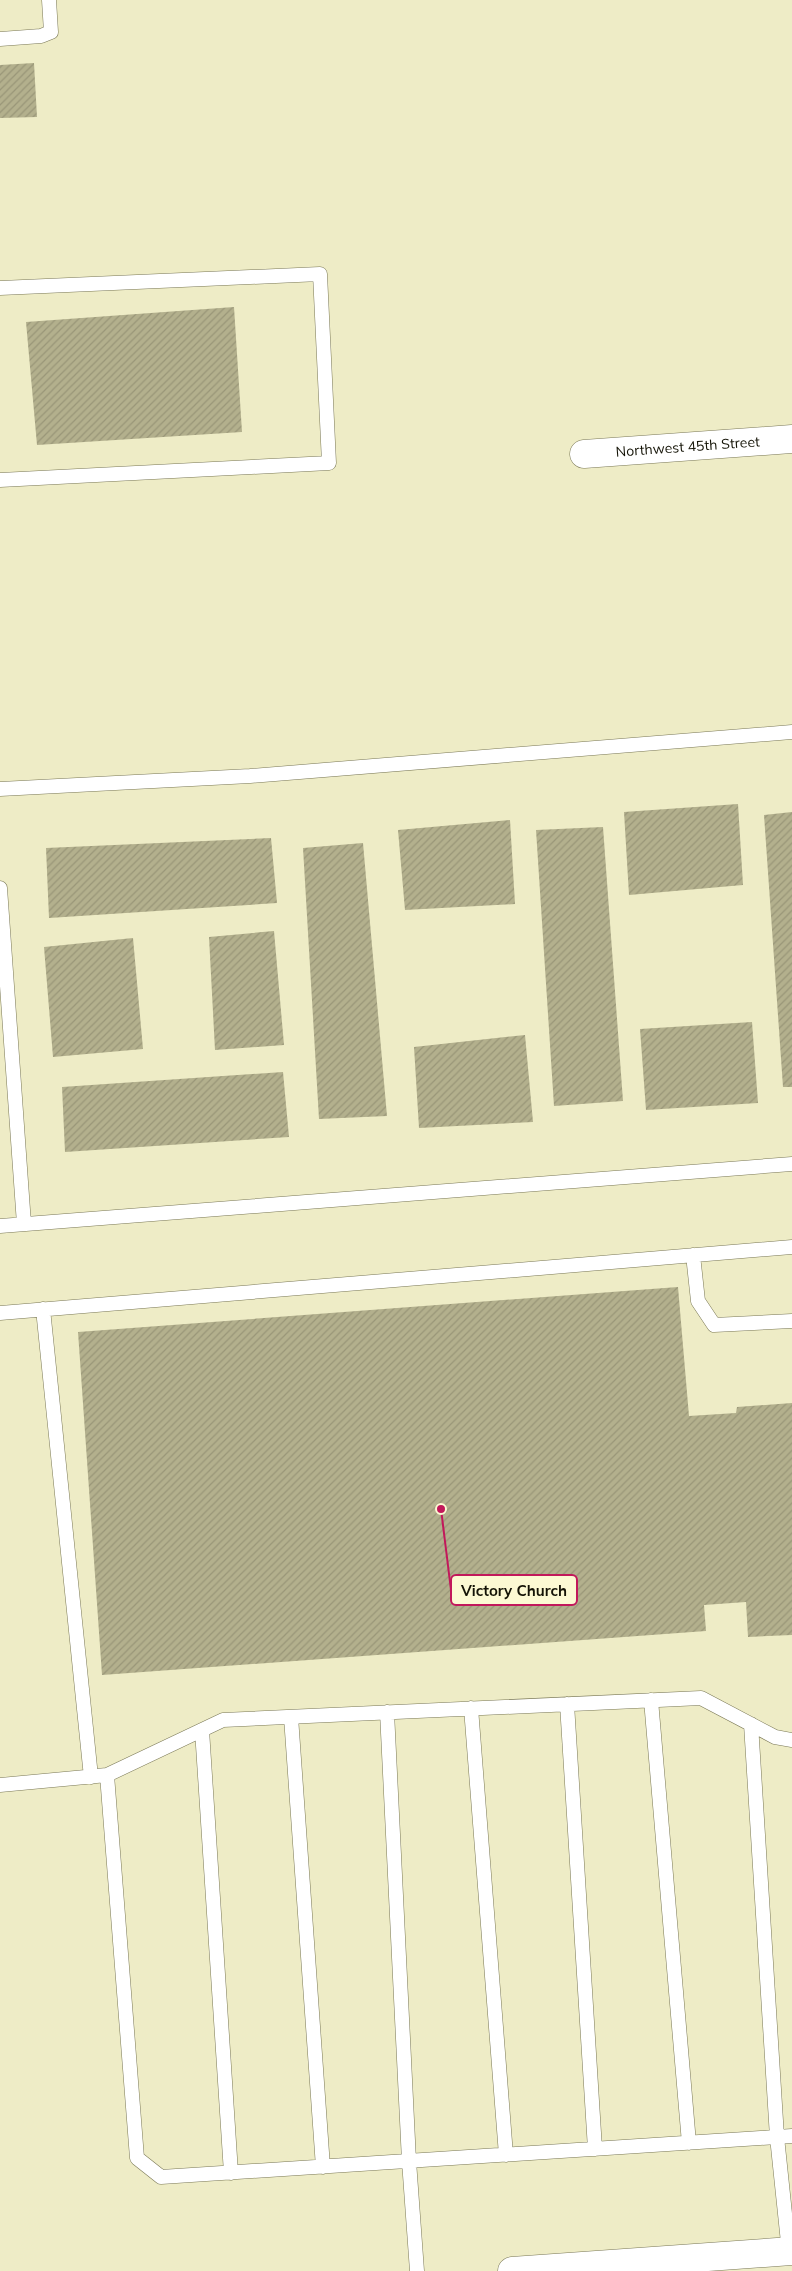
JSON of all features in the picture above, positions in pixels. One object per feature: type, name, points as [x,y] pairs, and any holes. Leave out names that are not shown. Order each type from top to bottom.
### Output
[{"type":"street","name":"Northwest 45th Street","points":[[584,454],[792,439]]},
{"type":"street","points":[[512,2271],[790,2252]]},
{"type":"lane","points":[[0,38],[41,36],[51,32],[49,0]]},
{"type":"lane","points":[[0,288],[320,274],[329,463],[0,480]]},
{"type":"lane","points":[[0,789],[250,776],[792,732]]},
{"type":"lane","points":[[0,888],[24,1224]]},
{"type":"lane","points":[[0,1226],[792,1164]]},
{"type":"lane","points":[[0,1313],[792,1247]]},
{"type":"lane","points":[[694,1255],[698,1301],[714,1325],[792,1321]]},
{"type":"lane","points":[[43,1309],[91,1777]]},
{"type":"lane","points":[[0,1785],[107,1776],[223,1720],[701,1698],[776,1737],[792,1740]]},
{"type":"lane","points":[[651,1700],[689,2143]]},
{"type":"lane","points":[[567,1704],[595,2149]]},
{"type":"lane","points":[[472,1708],[506,2155]]},
{"type":"lane","points":[[387,1712],[409,2161],[417,2271]]},
{"type":"lane","points":[[291,1717],[323,2167]]},
{"type":"lane","points":[[751,1724],[776,2137],[790,2252]]},
{"type":"lane","points":[[202,1730],[231,2172]]},
{"type":"lane","points":[[107,1776],[137,2158],[161,2177],[792,2136]]},
{"type":"building","points":[[34,63],[37,117],[0,118],[0,65]]},
{"type":"building","points":[[234,307],[242,432],[37,445],[26,322]]},
{"type":"building","points":[[738,804],[743,885],[629,895],[624,812]]},
{"type":"building","points":[[792,812],[792,1087],[783,1087],[764,815]]},
{"type":"building","points":[[510,820],[515,904],[405,910],[398,830]]},
{"type":"building","points":[[603,827],[623,1101],[554,1106],[536,830]]},
{"type":"building","points":[[271,838],[277,903],[49,918],[46,848]]},
{"type":"building","points":[[363,843],[387,1116],[319,1119],[303,848]]},
{"type":"building","points":[[274,931],[284,1045],[215,1050],[209,937]]},
{"type":"building","points":[[133,938],[143,1049],[53,1057],[44,947]]},
{"type":"building","points":[[752,1022],[758,1103],[646,1110],[640,1029]]},
{"type":"building","points":[[525,1035],[533,1122],[419,1128],[414,1047]]},
{"type":"building","points":[[283,1072],[289,1137],[65,1152],[62,1087]]},
{"type":"building","points":[[678,1287],[689,1416],[736,1413],[737,1407],[792,1403],[792,1635],[748,1637],[746,1602],[704,1605],[706,1631],[102,1675],[78,1332]]},
{"type":"place","name":"Victory Church","points":[[441,1509]]}]
